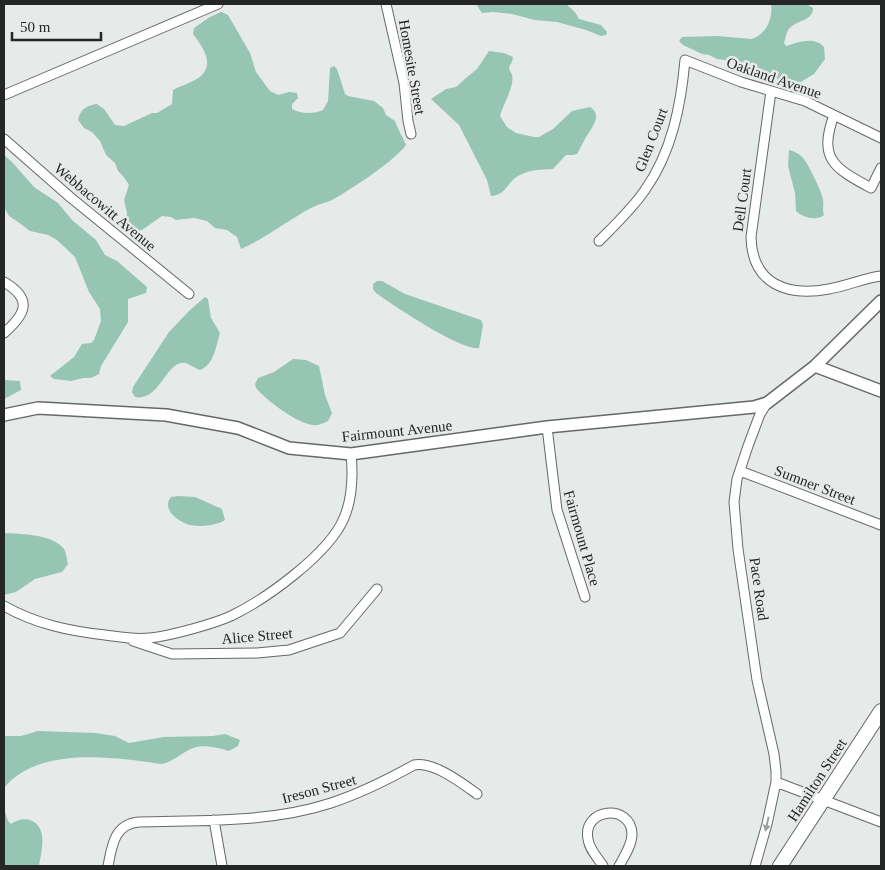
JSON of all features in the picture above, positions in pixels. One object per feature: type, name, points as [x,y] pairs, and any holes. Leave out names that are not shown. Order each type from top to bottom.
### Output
[{"type":"main road","name":"Hamilton Street","points":[[780,866],[881,711]]},
{"type":"street","points":[[4,95],[218,4]]},
{"type":"street","name":"Homesite Street","points":[[386,4],[404,83],[411,134]]},
{"type":"street","name":"Oakland Avenue","points":[[685,60],[727,77],[805,100],[881,138]]},
{"type":"street","name":"Glen Court","points":[[599,241],[635,204],[646,189],[661,161],[676,119],[685,60]]},
{"type":"street","name":"Dell Court","points":[[771,91],[750,237],[757,268],[772,282],[784,288],[802,291],[831,289],[881,276]]},
{"type":"street","points":[[834,115],[828,130],[827,144],[830,156],[838,167],[845,174],[871,188],[881,168]]},
{"type":"street","name":"Webbacowitt Avenue","points":[[4,139],[70,197],[189,294]]},
{"type":"street","points":[[4,282],[17,290],[24,304],[20,317],[4,333]]},
{"type":"street","name":"Pace Road","points":[[755,866],[776,782],[774,754],[758,688],[737,540],[734,495],[757,420],[767,403],[834,349],[881,301]]},
{"type":"street","points":[[815,366],[881,391]]},
{"type":"street","name":"Fairmount Avenue","points":[[4,415],[38,408],[157,414],[238,428],[289,448],[351,454],[547,427],[750,408],[767,403]]},
{"type":"street","name":"Fairmount Place","points":[[547,427],[557,510],[585,597]]},
{"type":"street","points":[[4,606],[19,615],[51,626],[120,637],[151,638],[229,616],[293,576],[328,542],[344,518],[348,504],[351,482],[351,454]]},
{"type":"street","name":"Sumner Street","points":[[740,471],[881,525]]},
{"type":"street","name":"Alice Street","points":[[120,637],[172,654],[257,653],[289,650],[340,632],[378,589]]},
{"type":"street","name":"Ireson Street","points":[[108,866],[116,834],[124,826],[135,822],[214,820],[285,813],[331,803],[370,789],[419,764],[440,770],[477,794]]},
{"type":"street","points":[[776,782],[881,822]]},
{"type":"street","points":[[603,866],[589,843],[588,830],[598,815],[612,812],[624,818],[632,829],[631,843],[619,866]]},
{"type":"street","points":[[214,820],[222,866]]},
{"type":"green space","points":[[476,4],[566,4],[575,12],[579,19],[601,25],[607,32],[606,35],[601,36],[557,22],[535,20],[512,14],[482,13]]},
{"type":"green space","points":[[771,4],[806,4],[813,8],[808,18],[789,29],[784,43],[786,46],[811,41],[824,47],[825,59],[814,74],[799,83],[784,83],[766,72],[743,71],[732,61],[702,54],[683,45],[679,41],[682,37],[716,36],[752,39],[757,37],[768,25],[771,15]]},
{"type":"green space","points":[[221,12],[228,15],[250,53],[256,72],[270,91],[278,95],[289,92],[297,93],[298,98],[292,104],[292,109],[308,113],[323,110],[328,101],[330,68],[334,66],[337,69],[345,94],[374,101],[383,108],[386,115],[395,121],[406,145],[383,166],[349,190],[332,200],[316,205],[241,249],[237,237],[227,230],[215,228],[207,221],[194,218],[176,220],[171,217],[162,216],[142,230],[131,231],[125,225],[127,213],[124,200],[129,185],[118,171],[115,163],[106,155],[100,141],[92,132],[84,128],[78,120],[85,108],[97,104],[104,109],[115,125],[124,126],[152,113],[157,113],[172,104],[173,90],[199,78],[207,66],[206,55],[193,34],[194,28]]},
{"type":"green space","points":[[489,51],[504,53],[513,57],[509,67],[512,75],[512,84],[500,116],[507,127],[516,133],[539,137],[553,129],[572,111],[590,107],[596,114],[595,123],[577,154],[566,155],[553,169],[531,171],[518,176],[503,191],[491,196],[487,180],[459,125],[431,99],[446,89],[456,87],[477,69]]},
{"type":"green space","points":[[789,150],[802,157],[815,179],[823,200],[824,215],[821,217],[810,218],[796,211],[795,193],[788,166]]},
{"type":"green space","points":[[4,155],[34,187],[58,203],[72,220],[96,240],[105,255],[117,261],[147,287],[146,293],[128,299],[128,322],[101,366],[99,374],[91,378],[71,381],[54,379],[50,376],[74,357],[82,344],[91,343],[94,340],[101,321],[100,309],[89,292],[75,257],[57,240],[48,235],[30,231],[9,216],[4,207]]},
{"type":"green space","points":[[377,281],[382,281],[405,294],[481,320],[483,325],[479,348],[470,347],[443,335],[397,307],[376,293],[373,289],[373,284]]},
{"type":"green space","points":[[205,297],[208,299],[211,318],[220,333],[211,360],[205,368],[200,370],[185,363],[178,364],[151,393],[144,397],[135,397],[132,392],[133,387],[169,332]]},
{"type":"green space","points":[[293,359],[306,360],[319,366],[325,395],[332,413],[328,421],[315,425],[307,424],[274,405],[256,388],[255,384],[258,378],[274,372]]},
{"type":"green space","points":[[4,380],[20,381],[21,390],[4,399]]},
{"type":"green space","points":[[171,497],[195,497],[222,509],[225,520],[217,524],[203,526],[190,525],[181,521],[172,514],[168,506]]},
{"type":"green space","points":[[4,533],[36,536],[52,540],[64,549],[68,564],[62,572],[35,579],[16,592],[4,595]]},
{"type":"green space","points":[[38,731],[95,733],[115,736],[129,743],[164,737],[225,734],[240,740],[238,746],[229,751],[201,746],[161,764],[100,757],[56,760],[36,766],[19,775],[4,788],[4,736],[21,736]]},
{"type":"green space","points":[[4,809],[11,824],[27,819],[36,823],[40,828],[42,847],[39,866],[4,866]]}]
